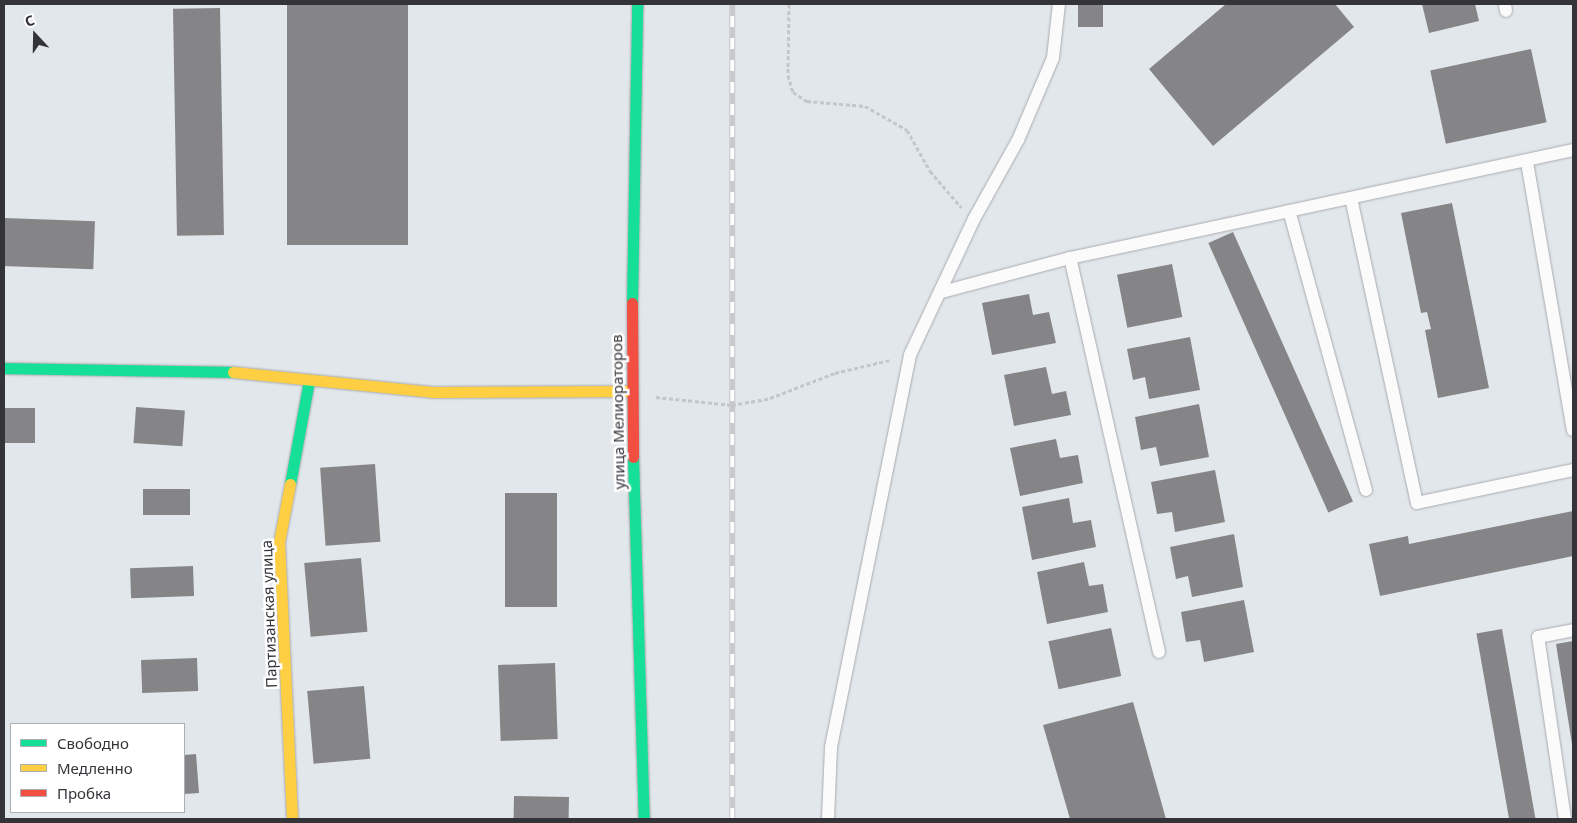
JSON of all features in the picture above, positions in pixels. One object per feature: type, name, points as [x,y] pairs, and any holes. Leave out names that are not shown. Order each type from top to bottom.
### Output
[{"type":"street","name":"улица Мелиораторов","points":[[637,4],[631,391],[644,819]]},
{"type":"street","points":[[4,368],[230,372],[432,392],[631,391]]},
{"type":"street","name":"Партизанская улица","points":[[292,819],[279,542],[309,380]]},
{"type":"lane","points":[[828,819],[831,747],[910,355],[942,292],[974,219],[1018,140],[1053,58],[1059,4]]},
{"type":"lane","points":[[942,292],[1070,258],[1527,162],[1573,150]]},
{"type":"lane","points":[[1527,162],[1573,430]]},
{"type":"lane","points":[[1351,198],[1417,503],[1573,470]]},
{"type":"lane","points":[[1289,211],[1366,490]]},
{"type":"lane","points":[[1070,258],[1159,652]]},
{"type":"lane","points":[[1565,819],[1538,637],[1573,630]]},
{"type":"path","points":[[789,4],[788,75],[793,92],[807,101],[865,106],[907,130],[930,171],[974,219]]},
{"type":"path","points":[[631,391],[665,399],[732,405],[770,398],[835,373],[910,355]]},
{"type":"building","points":[[287,4],[408,4],[408,245],[287,245]]},
{"type":"building","points":[[1078,4],[1103,4],[1103,27],[1078,27]]},
{"type":"building","points":[[1226,4],[1335,4],[1354,27],[1213,146],[1149,69]]},
{"type":"building","points":[[1422,4],[1475,4],[1479,21],[1429,33]]},
{"type":"building","points":[[220,8],[224,235],[177,236],[173,9]]},
{"type":"building","points":[[1531,49],[1547,122],[1446,144],[1430,70]]},
{"type":"building","points":[[1452,203],[1489,388],[1438,398],[1425,330],[1431,329],[1427,312],[1421,313],[1401,213]]},
{"type":"building","points":[[4,218],[95,221],[93,269],[4,266]]},
{"type":"building","points":[[1233,232],[1353,501],[1328,512],[1208,243]]},
{"type":"building","points":[[1172,264],[1182,317],[1127,328],[1117,275]]},
{"type":"building","points":[[1029,294],[1033,315],[1049,312],[1056,343],[992,355],[982,303]]},
{"type":"building","points":[[1190,337],[1200,390],[1149,399],[1145,377],[1133,380],[1127,349]]},
{"type":"building","points":[[1046,367],[1052,394],[1066,391],[1071,415],[1014,426],[1004,375]]},
{"type":"building","points":[[1199,404],[1209,457],[1160,466],[1156,447],[1141,450],[1135,417]]},
{"type":"building","points":[[136,407],[185,410],[182,446],[133,443]]},
{"type":"building","points":[[4,408],[35,408],[35,443],[4,443]]},
{"type":"building","points":[[1056,439],[1060,458],[1078,455],[1083,483],[1020,496],[1010,448]]},
{"type":"building","points":[[375,464],[380,542],[326,546],[320,468]]},
{"type":"building","points":[[1215,470],[1225,522],[1175,532],[1172,512],[1157,514],[1151,482]]},
{"type":"building","points":[[143,489],[190,489],[190,515],[143,515]]},
{"type":"building","points":[[505,493],[557,493],[557,607],[505,607]]},
{"type":"building","points":[[1069,498],[1073,523],[1091,520],[1096,547],[1032,560],[1022,507]]},
{"type":"building","points":[[1573,511],[1573,556],[1380,596],[1369,544],[1408,536],[1409,544]]},
{"type":"building","points":[[1234,534],[1243,587],[1192,597],[1188,576],[1176,579],[1170,547]]},
{"type":"building","points":[[361,558],[367,632],[311,637],[304,563]]},
{"type":"building","points":[[1084,562],[1089,586],[1103,584],[1108,612],[1047,624],[1037,572]]},
{"type":"building","points":[[193,566],[194,596],[131,598],[130,568]]},
{"type":"building","points":[[1244,600],[1254,652],[1204,662],[1200,640],[1186,642],[1181,612]]},
{"type":"building","points":[[1111,628],[1121,676],[1059,689],[1048,641]]},
{"type":"building","points":[[1502,629],[1536,819],[1509,819],[1476,634]]},
{"type":"building","points":[[1573,641],[1573,744],[1572,744],[1556,644]]},
{"type":"building","points":[[197,658],[198,691],[142,693],[141,660]]},
{"type":"building","points":[[555,663],[558,739],[501,741],[498,665]]},
{"type":"building","points":[[364,686],[370,759],[314,764],[307,691]]},
{"type":"building","points":[[1133,702],[1166,819],[1070,819],[1043,725]]},
{"type":"building","points":[[196,754],[199,793],[185,794],[185,755]]},
{"type":"building","points":[[514,796],[569,797],[569,819],[514,819]]},
{"type":"railway","points":[[732,4],[732,819]]},
{"type":"traffic: fast","points":[[632,303],[637,4]]},
{"type":"traffic: fast","points":[[4,368],[233,372]]},
{"type":"traffic: fast","points":[[290,484],[309,380]]},
{"type":"traffic: fast","points":[[633,457],[644,819]]},
{"type":"traffic: slow","points":[[233,372],[432,392],[631,391]]},
{"type":"traffic: slow","points":[[290,484],[279,542],[292,819]]},
{"type":"traffic: jam","points":[[632,303],[633,457]]}]
